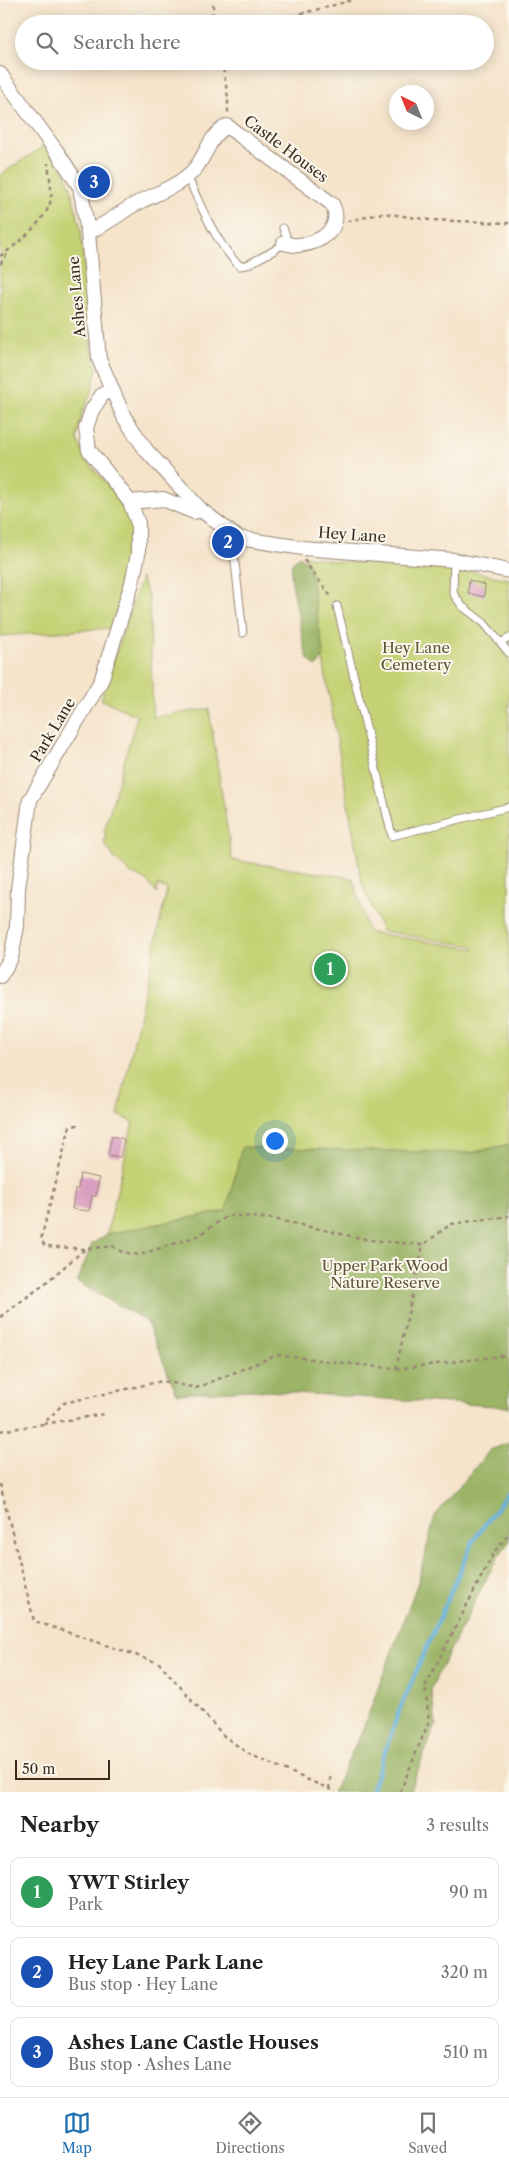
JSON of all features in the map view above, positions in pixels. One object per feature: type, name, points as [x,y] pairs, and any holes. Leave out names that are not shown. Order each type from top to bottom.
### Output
[{"type":"street","name":"Ashes Lane","points":[[0,74],[57,152],[80,188],[88,232],[99,359],[111,389],[124,417],[146,450],[201,510]]},
{"type":"street","name":"Castle Houses","points":[[88,232],[103,226],[132,206],[187,176],[194,170],[210,141],[220,130],[227,126],[332,204],[336,213]]},
{"type":"street","points":[[284,243],[299,245],[329,233],[336,222],[336,213]]},
{"type":"street","name":"Park Lane","points":[[0,976],[11,958],[17,926],[18,889],[30,800],[101,682],[132,583],[138,554],[138,523],[130,502],[89,450],[86,428],[92,410],[102,395],[111,389]]},
{"type":"street","points":[[130,502],[163,499],[194,512],[201,510]]},
{"type":"street","name":"Hey Lane","points":[[201,510],[238,538],[303,548],[454,560],[509,571]]},
{"type":"lane","points":[[187,176],[216,233],[233,260],[240,266],[252,262],[284,243],[286,235],[283,228]]},
{"type":"lane","points":[[238,538],[234,554],[243,633]]},
{"type":"lane","points":[[454,560],[453,593],[462,606],[484,623],[502,642],[509,653]]},
{"type":"lane","points":[[337,606],[392,836],[509,807]]},
{"type":"lane","points":[[502,642],[509,638]]},
{"type":"path","points":[[212,15],[214,0]]},
{"type":"path","points":[[296,15],[353,0]]},
{"type":"path","points":[[223,70],[228,98],[227,126]]},
{"type":"path","points":[[0,256],[43,218],[51,199],[48,163],[57,152]]},
{"type":"path","points":[[336,213],[345,214],[349,221],[383,213],[430,220],[509,223]]},
{"type":"path","points":[[0,264],[10,249]]},
{"type":"path","points":[[303,548],[303,558],[337,606]]},
{"type":"path","points":[[78,1125],[70,1126],[41,1239],[45,1246],[85,1249],[112,1246],[122,1252],[139,1255],[198,1236],[228,1216],[274,1219],[369,1240],[423,1245]]},
{"type":"path","points":[[396,1369],[423,1245],[451,1224],[509,1216]]},
{"type":"path","points":[[0,1317],[42,1286],[85,1249]]},
{"type":"path","points":[[43,1424],[64,1403],[162,1382],[196,1388],[277,1355],[396,1369],[509,1355]]},
{"type":"path","points":[[0,1431],[104,1414]]},
{"type":"path","points":[[0,1484],[34,1621],[159,1663],[224,1736],[249,1754],[336,1792]]},
{"type":"path","points":[[400,1792],[429,1721],[425,1687],[494,1552],[509,1534]]},
{"type":"path","points":[[329,1789],[331,1773]]},
{"type":"green space","points":[[45,145],[64,171],[70,185],[81,230],[91,348],[97,368],[92,391],[82,413],[77,438],[85,459],[127,507],[133,524],[134,549],[114,628],[0,636],[0,175]]},
{"type":"green space","points":[[300,556],[309,565],[324,656],[316,667],[308,659],[304,646],[291,577],[292,562]]},
{"type":"green space","name":"Hey Lane Cemetery","points":[[305,556],[341,562],[437,564],[509,579],[509,1144],[226,1211],[107,1234],[133,1122],[118,1115],[167,889],[157,885],[157,894],[146,880],[132,874],[115,859],[104,843],[106,835],[104,832],[137,716],[101,699],[141,578],[149,598],[153,717],[209,709],[232,860],[353,878],[368,932],[474,949],[473,946],[382,931],[362,884]]},
{"type":"green space","name":"Upper Park Wood Nature Reserve","points":[[509,1144],[509,1407],[251,1390],[177,1394],[146,1321],[77,1282],[92,1244],[107,1234],[226,1211],[242,1147],[472,1153]]},
{"type":"green space","points":[[509,1443],[509,1542],[497,1558],[431,1688],[436,1725],[409,1792],[333,1792],[362,1731],[418,1582],[435,1516],[490,1450]]},
{"type":"building","points":[[469,580],[485,585],[484,597],[468,593]]},
{"type":"building","points":[[112,1136],[124,1139],[120,1157],[108,1155]]},
{"type":"building","points":[[80,1174],[99,1178],[96,1196],[92,1196],[89,1211],[72,1209],[75,1189],[78,1189]]},
{"type":"waterway","points":[[371,1792],[399,1711],[473,1541],[509,1491]]},
{"type":"place","name":"Ashes Lane Castle Houses","points":[[94,182]]},
{"type":"place","name":"Hey Lane Park Lane","points":[[228,542]]},
{"type":"place","name":"YWT Stirley","points":[[330,969]]}]
